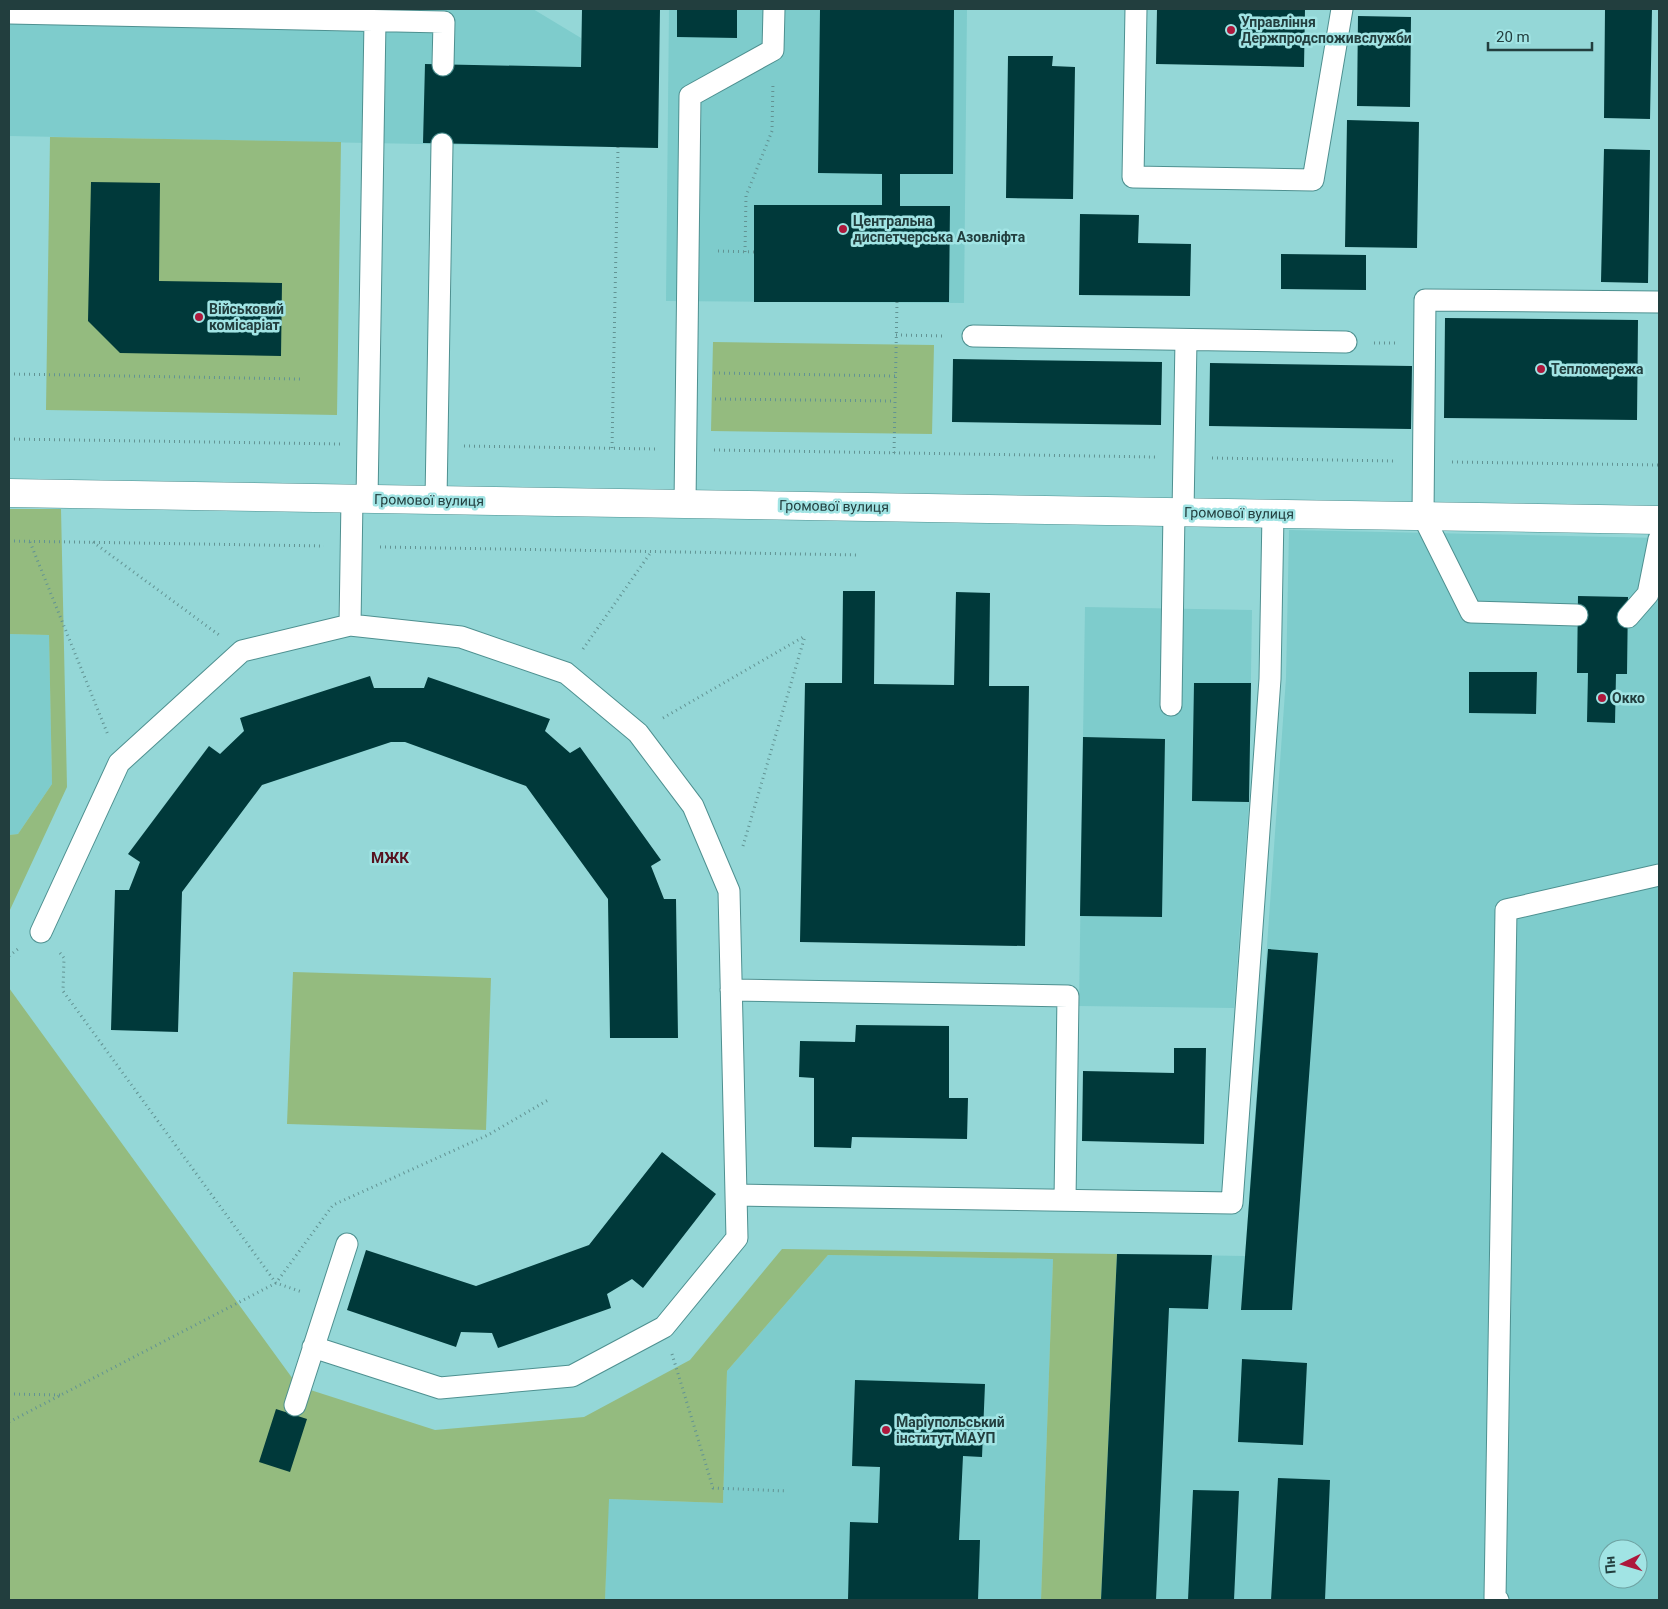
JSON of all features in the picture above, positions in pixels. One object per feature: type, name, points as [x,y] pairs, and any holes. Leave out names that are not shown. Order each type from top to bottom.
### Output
[{"type":"street","name":"Громової вулиця","points":[[9,493],[1659,520]]},
{"type":"lane","points":[[685,504],[690,96],[773,50],[774,9]]},
{"type":"lane","points":[[1136,9],[1133,177],[1313,180],[1342,9]]},
{"type":"lane","points":[[9,13],[216,13],[374,21],[444,22],[443,65]]},
{"type":"lane","points":[[350,625],[351,547],[368,444],[374,21]]},
{"type":"lane","points":[[436,500],[442,144]]},
{"type":"lane","points":[[1578,615],[1471,612],[1423,516],[1425,300],[1659,302]]},
{"type":"lane","points":[[973,336],[1346,342]]},
{"type":"lane","points":[[1171,705],[1179,512],[1184,458],[1186,340]]},
{"type":"lane","points":[[736,1195],[1232,1203],[1270,679],[1274,514]]},
{"type":"lane","points":[[1628,617],[1648,594],[1659,539]]},
{"type":"lane","points":[[41,932],[119,763],[242,651],[350,625],[461,637],[566,673],[638,733],[693,806],[729,891],[737,1238],[664,1327],[572,1376],[440,1388],[313,1347]]},
{"type":"lane","points":[[1498,1600],[1495,1598],[1506,910],[1659,875]]},
{"type":"lane","points":[[731,990],[1068,996],[1065,1200]]},
{"type":"lane","points":[[295,1405],[347,1244]]},
{"type":"path","points":[[745,252],[746,196],[772,131],[773,50]]},
{"type":"path","points":[[612,448],[618,147]]},
{"type":"path","points":[[688,251],[754,252]]},
{"type":"path","points":[[894,453],[897,302]]},
{"type":"path","points":[[896,335],[973,336]]},
{"type":"path","points":[[1346,342],[1425,344]]},
{"type":"path","points":[[686,373],[896,376]]},
{"type":"path","points":[[9,374],[301,379]]},
{"type":"path","points":[[686,398],[895,401]]},
{"type":"path","points":[[9,439],[368,444]]},
{"type":"path","points":[[437,446],[1659,465]]},
{"type":"path","points":[[9,541],[859,556]]},
{"type":"path","points":[[30,542],[119,763]]},
{"type":"path","points":[[93,542],[242,651]]},
{"type":"path","points":[[566,673],[652,552]]},
{"type":"path","points":[[638,733],[805,636],[729,891]]},
{"type":"path","points":[[64,958],[63,990],[276,1283]]},
{"type":"path","points":[[9,1422],[276,1283],[333,1205],[488,1135],[548,1100]]},
{"type":"path","points":[[664,1327],[713,1488],[787,1491]]},
{"type":"path","points":[[9,1394],[61,1394]]},
{"type":"shaded area","points":[[9,9],[533,9],[581,38],[580,147],[9,136]]},
{"type":"shaded area","points":[[669,9],[967,9],[964,303],[666,301]]},
{"type":"shaded area","points":[[1289,530],[1659,538],[1659,1600],[1101,1600],[1117,1254],[1245,1256],[1286,678]]},
{"type":"shaded area","points":[[1085,607],[1252,610],[1249,802],[1234,1008],[1079,1006]]},
{"type":"shaded area","points":[[9,634],[49,635],[52,784],[18,834],[9,835]]},
{"type":"shaded area","name":"Маріупольський інститут МАУП","points":[[828,1255],[1053,1259],[1041,1600],[605,1600],[608,1499],[723,1503],[727,1371]]},
{"type":"green space","points":[[50,137],[341,142],[337,415],[46,410]]},
{"type":"green space","points":[[713,342],[934,345],[932,434],[711,431]]},
{"type":"green space","points":[[9,509],[61,509],[67,787],[9,912],[9,835],[18,834],[52,784],[49,635],[9,634]]},
{"type":"green space","points":[[293,972],[491,978],[486,1130],[287,1124]]},
{"type":"green space","points":[[9,988],[298,1386],[435,1430],[584,1417],[690,1360],[782,1249],[1117,1254],[1101,1600],[1041,1600],[1053,1259],[828,1255],[727,1371],[723,1503],[609,1499],[605,1600],[9,1600]]},
{"type":"building","points":[[582,9],[660,9],[658,148],[423,143],[425,64],[581,67]]},
{"type":"building","points":[[677,9],[737,9],[737,38],[677,37]]},
{"type":"building","points":[[820,9],[954,9],[953,174],[900,174],[900,206],[950,206],[949,302],[754,302],[754,205],[882,205],[882,174],[818,173]]},
{"type":"building","points":[[1157,9],[1305,9],[1304,67],[1156,64]]},
{"type":"building","points":[[1605,9],[1652,9],[1650,119],[1604,118]]},
{"type":"building","points":[[1358,16],[1411,17],[1410,107],[1357,106]]},
{"type":"building","points":[[1008,56],[1053,56],[1052,66],[1075,67],[1073,199],[1006,198]]},
{"type":"building","points":[[1347,120],[1419,122],[1417,248],[1345,247]]},
{"type":"building","points":[[1604,149],[1650,150],[1648,283],[1601,282]]},
{"type":"building","points":[[91,182],[160,183],[159,281],[282,283],[281,356],[120,353],[88,321]]},
{"type":"building","points":[[1080,214],[1139,215],[1138,243],[1191,244],[1190,296],[1079,295]]},
{"type":"building","points":[[1281,254],[1366,255],[1366,290],[1281,289]]},
{"type":"building","points":[[1445,318],[1638,320],[1637,420],[1444,418]]},
{"type":"building","points":[[953,359],[1162,362],[1161,425],[952,422]]},
{"type":"building","points":[[1210,363],[1412,366],[1411,429],[1209,426]]},
{"type":"building","points":[[843,591],[875,591],[874,684],[954,685],[956,592],[990,593],[989,686],[1029,686],[1025,946],[800,942],[805,683],[842,683]]},
{"type":"building","points":[[1578,596],[1628,597],[1627,674],[1616,674],[1615,723],[1587,722],[1588,673],[1577,673]]},
{"type":"building","points":[[1469,672],[1537,672],[1536,714],[1469,713]]},
{"type":"building","points":[[370,676],[374,688],[424,688],[428,677],[550,719],[545,731],[570,753],[580,747],[661,860],[651,866],[664,899],[676,899],[678,1038],[610,1038],[608,899],[526,786],[405,742],[391,742],[262,785],[182,892],[178,1032],[111,1030],[115,890],[129,890],[140,862],[128,854],[209,746],[220,754],[244,731],[240,718]]},
{"type":"building","points":[[1194,683],[1251,683],[1249,802],[1192,801]]},
{"type":"building","points":[[1083,737],[1165,739],[1162,917],[1080,916]]},
{"type":"building","points":[[1268,949],[1318,953],[1292,1310],[1241,1310]]},
{"type":"building","points":[[856,1025],[949,1026],[949,1098],[968,1098],[967,1139],[852,1137],[851,1148],[814,1147],[814,1078],[799,1077],[800,1041],[855,1042]]},
{"type":"building","points":[[1174,1048],[1206,1048],[1204,1144],[1082,1141],[1083,1071],[1174,1073]]},
{"type":"building","points":[[662,1152],[716,1194],[643,1288],[632,1279],[607,1294],[611,1308],[498,1348],[492,1333],[461,1332],[456,1347],[347,1310],[366,1250],[476,1286],[589,1245]]},
{"type":"building","points":[[1117,1254],[1212,1255],[1208,1309],[1169,1308],[1156,1600],[1101,1600]]},
{"type":"building","points":[[1242,1359],[1307,1363],[1303,1445],[1238,1442]]},
{"type":"building","points":[[855,1380],[985,1384],[982,1457],[963,1456],[959,1540],[980,1540],[978,1600],[848,1600],[850,1522],[878,1523],[880,1467],[852,1466]]},
{"type":"building","points":[[276,1409],[307,1419],[290,1472],[259,1462]]},
{"type":"building","points":[[1278,1478],[1330,1480],[1325,1600],[1271,1600]]},
{"type":"building","points":[[1193,1490],[1239,1491],[1234,1600],[1188,1600]]},
{"type":"place","name":"Управління Держпродспоживслужби","points":[[1231,30]]},
{"type":"place","name":"Центральна диспетчерська Азовліфта","points":[[843,229]]},
{"type":"place","name":"Військовий комісаріат","points":[[199,317]]},
{"type":"place","name":"Тепломережа","points":[[1541,369]]},
{"type":"place","name":"Окко","points":[[1602,698]]},
{"type":"place","name":"Маріупольський інститут МАУП","points":[[886,1430]]},
{"type":"district","name":"МЖК","points":[[390,858]]}]
